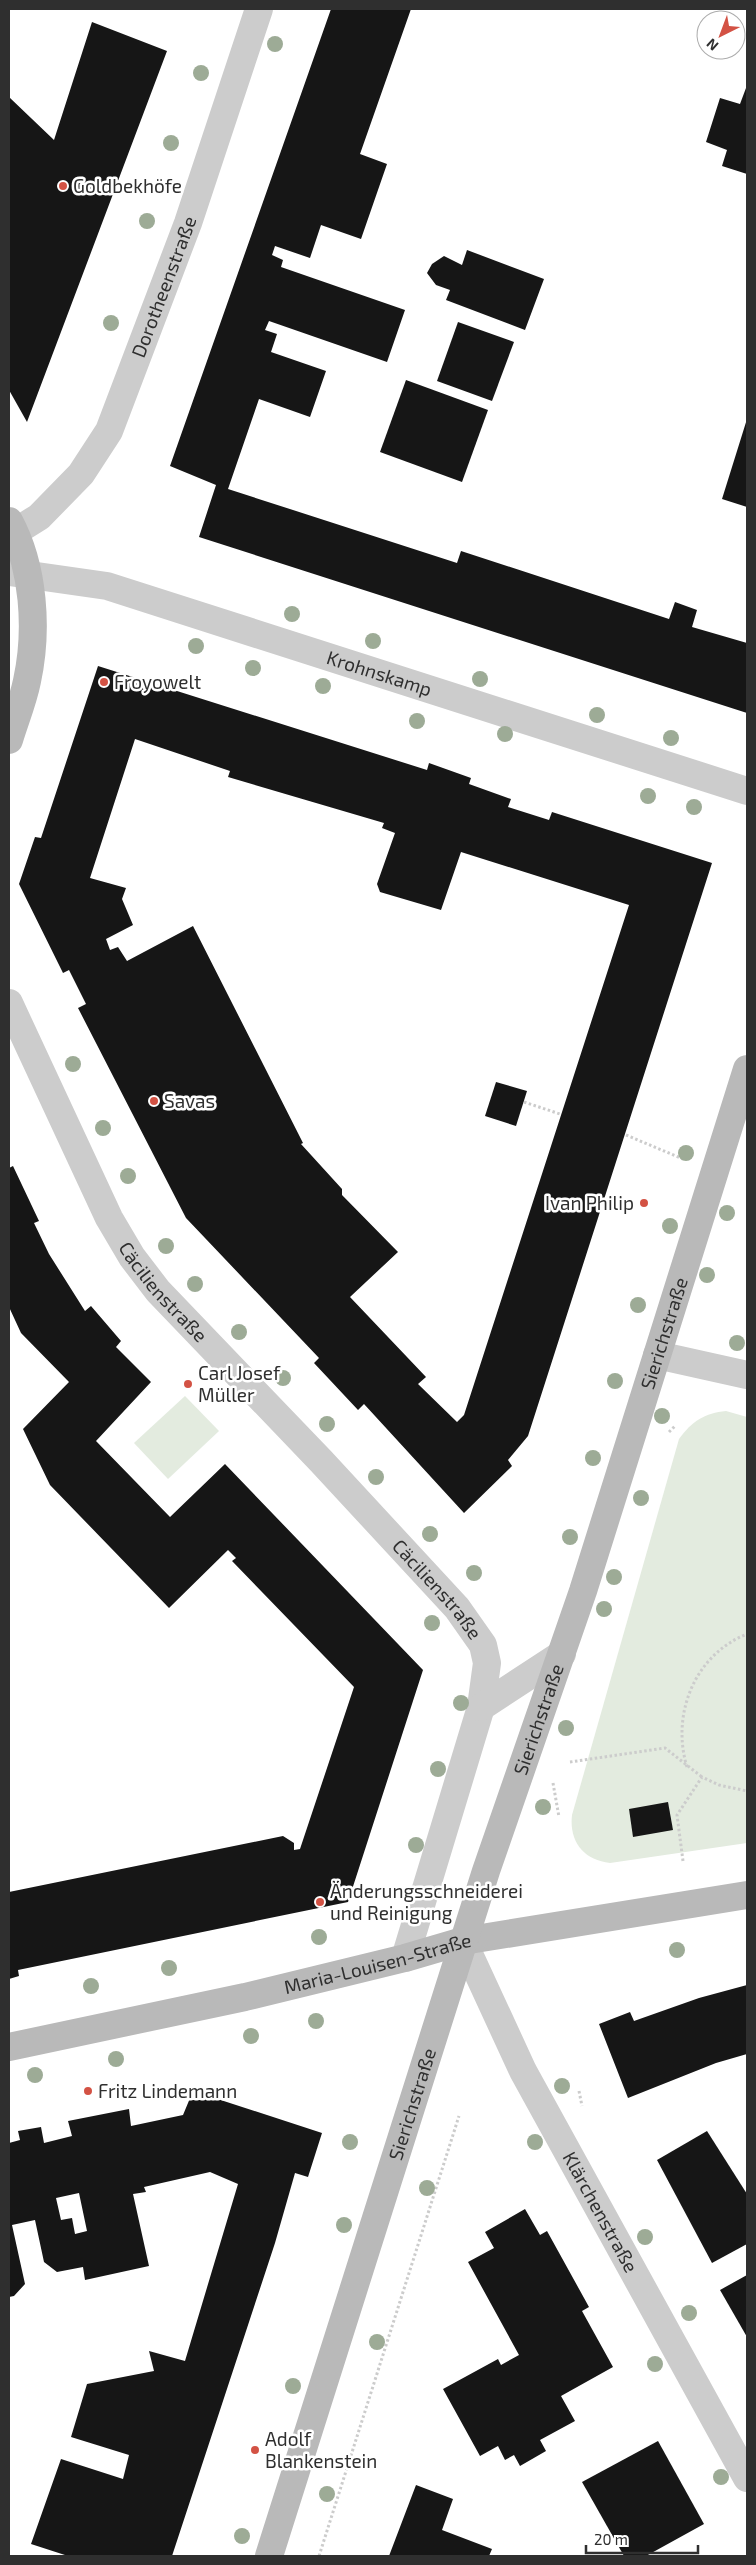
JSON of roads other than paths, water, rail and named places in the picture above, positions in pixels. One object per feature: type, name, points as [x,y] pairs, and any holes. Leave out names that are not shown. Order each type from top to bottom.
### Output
[{"type":"main road","points":[[9,740],[27,682],[33,639],[19,574],[12,527]]},
{"type":"main road","name":"Sierichstraße","points":[[269,2556],[463,1941],[562,1654],[747,1069]]},
{"type":"main road","name":"Maria-Louisen-Straße","points":[[9,2047],[245,1997],[405,1958],[463,1941],[747,1895]]},
{"type":"street","name":"Dorotheenstraße","points":[[12,527],[39,517],[81,474],[109,431],[188,222],[259,9]]},
{"type":"street","name":"Krohnskamp","points":[[19,574],[107,586],[747,791]]},
{"type":"street","name":"Cäcilienstraße","points":[[9,1003],[109,1218],[132,1257],[158,1291],[321,1461],[473,1627],[483,1644],[487,1663],[481,1707]]},
{"type":"street","points":[[657,1355],[747,1375]]},
{"type":"street","name":"Sierichstraße","points":[[481,1707],[562,1654]]},
{"type":"street","points":[[405,1958],[481,1707]]},
{"type":"street","name":"Klärchenstraße","points":[[463,1941],[522,2071],[747,2478]]},
{"type":"place","name":"Goldbekhöfe","points":[[63,186]]},
{"type":"place","name":"Froyowelt","points":[[104,682]]},
{"type":"place","name":"Savas","points":[[154,1101]]},
{"type":"place","name":"Ivan Philip","points":[[644,1203]]},
{"type":"place","name":"Carl Josef Müller","points":[[188,1384]]},
{"type":"place","name":"Änderungsschneiderei und Reinigung","points":[[320,1902]]},
{"type":"place","name":"Fritz Lindemann","points":[[88,2091]]},
{"type":"place","name":"Adolf Blankenstein","points":[[255,2450]]}]
